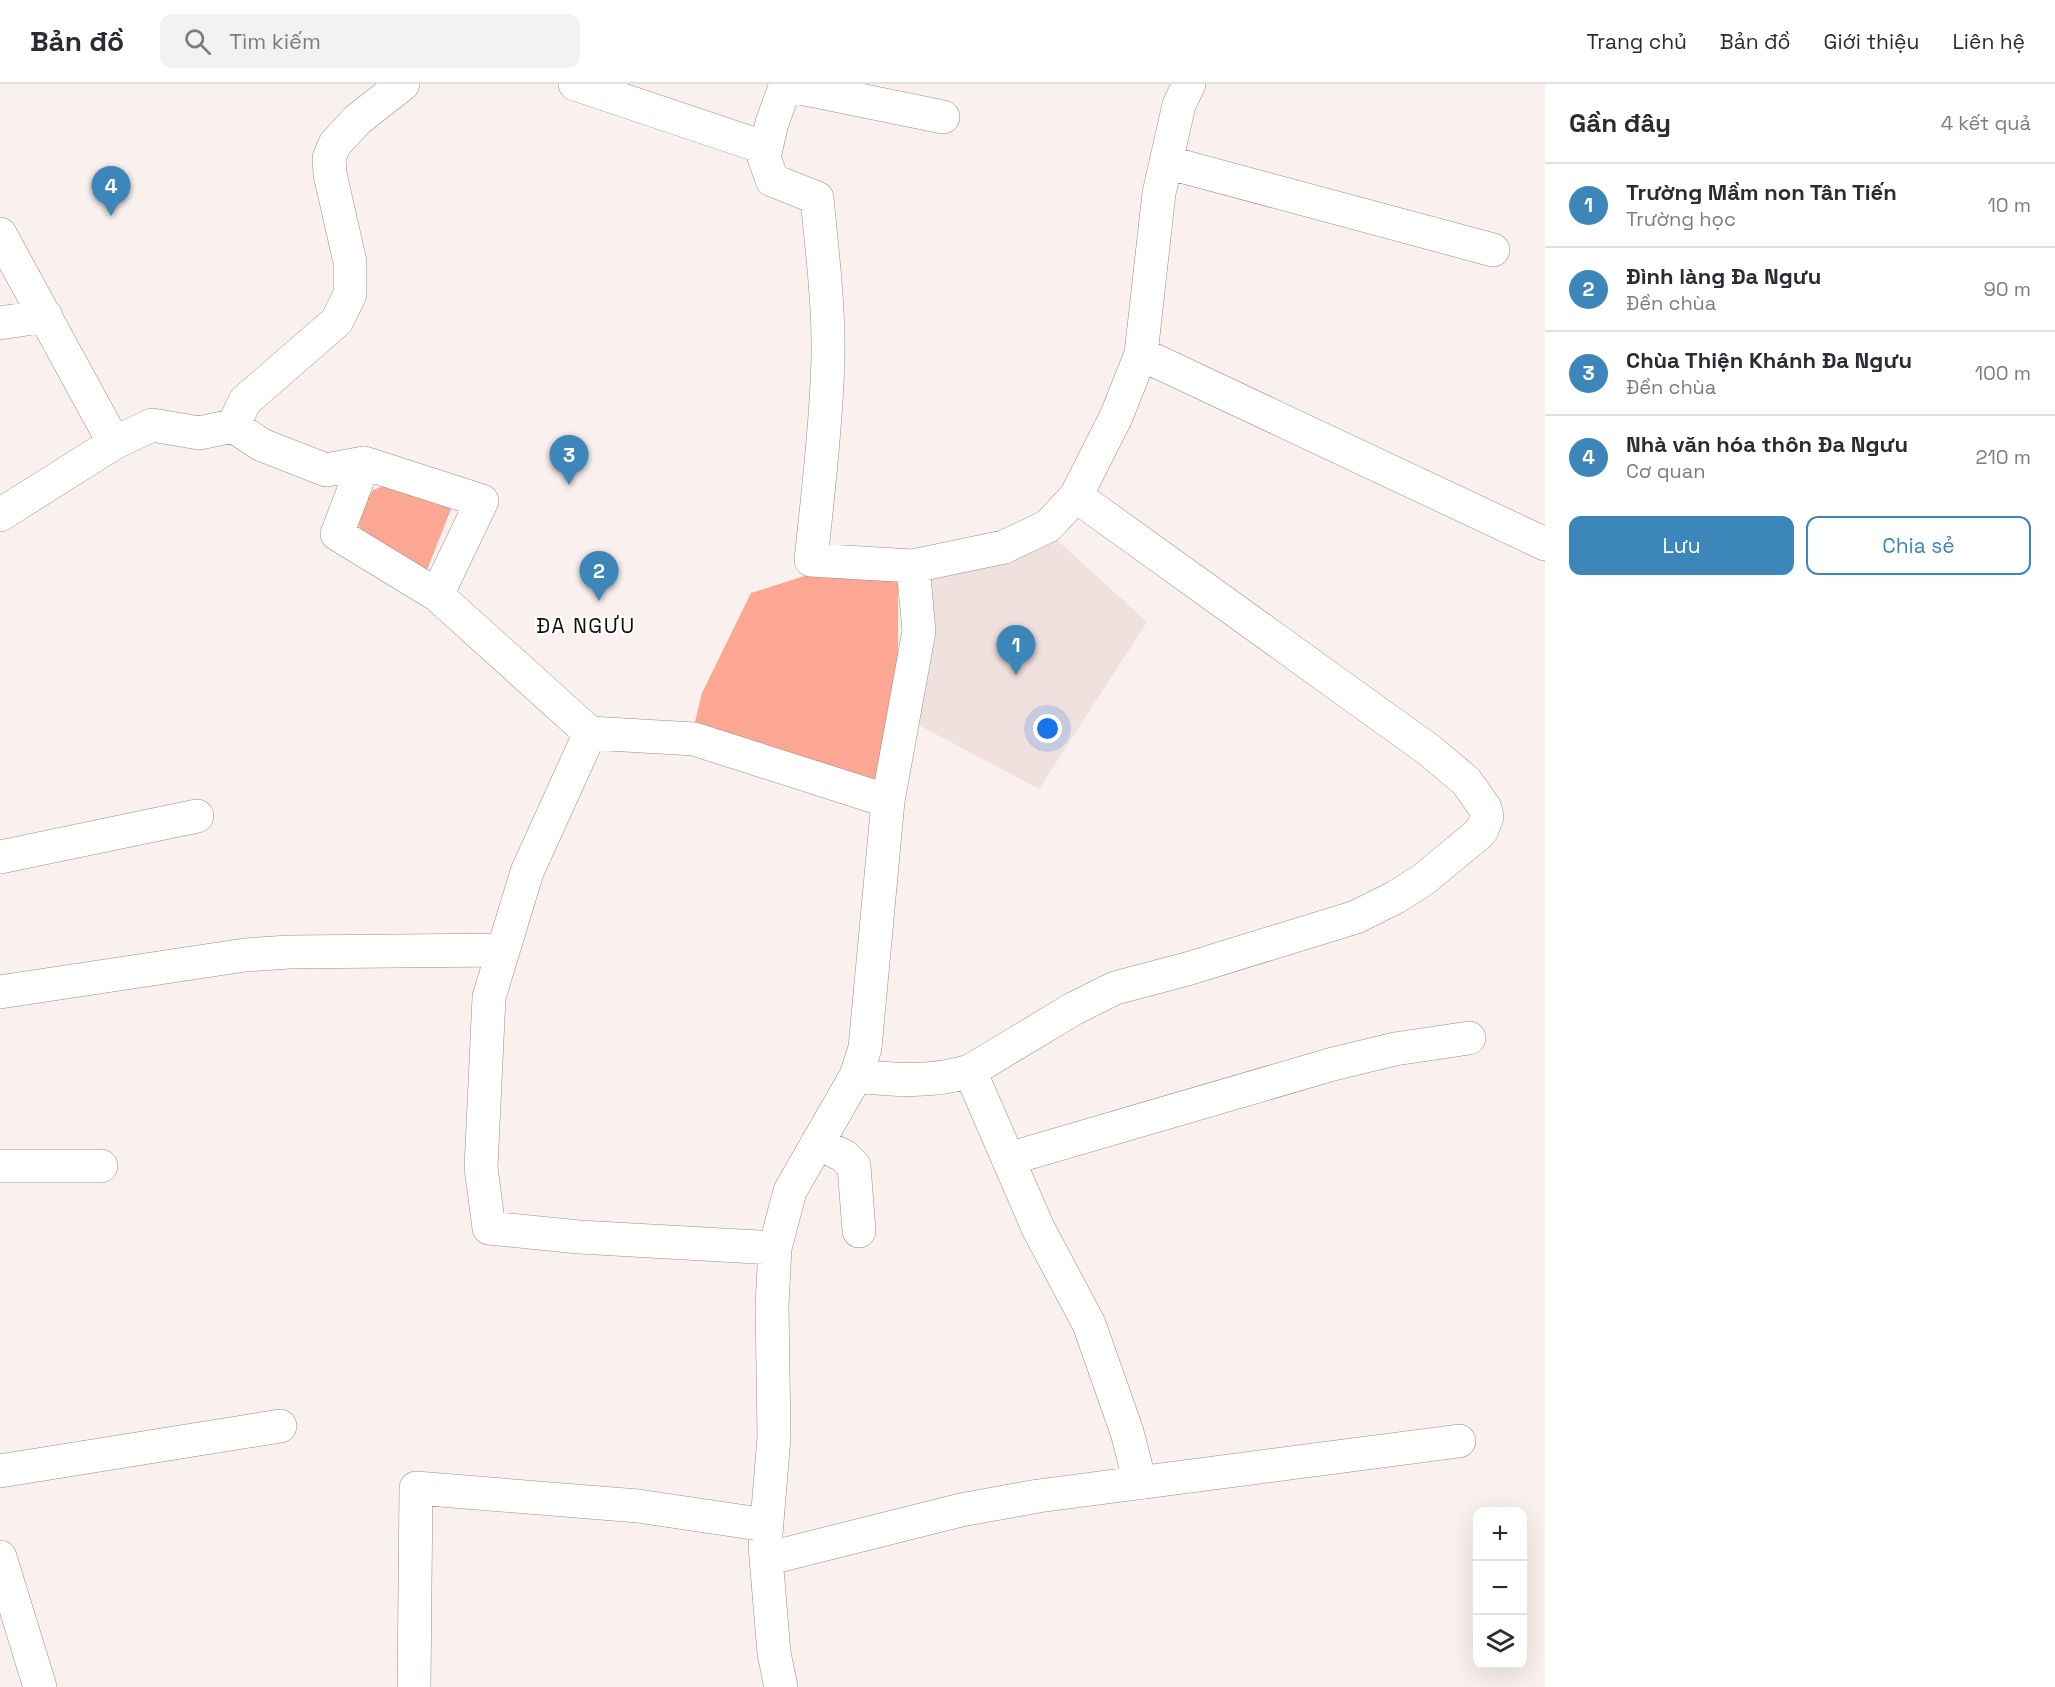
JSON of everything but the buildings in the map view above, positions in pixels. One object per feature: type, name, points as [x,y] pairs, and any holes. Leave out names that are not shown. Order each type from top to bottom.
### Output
[{"type":"street","points":[[233,426],[245,401],[337,321],[350,294],[350,262],[330,174],[330,158],[335,144],[357,120],[403,84]]},
{"type":"street","points":[[575,84],[766,148]]},
{"type":"street","points":[[943,117],[786,85],[772,123],[764,157],[772,180],[817,198],[828,357],[823,444],[811,560],[913,566],[1004,548],[1048,526],[1076,496],[1116,417],[1141,354],[1158,194],[1179,105],[1189,84]]},
{"type":"street","points":[[1166,162],[1493,250]]},
{"type":"street","points":[[0,234],[114,443]]},
{"type":"street","points":[[0,323],[46,316]]},
{"type":"street","points":[[1141,354],[1545,544]]},
{"type":"street","points":[[0,515],[114,443],[152,425],[199,432],[233,426],[262,446],[326,470],[364,463],[482,501],[437,595]]},
{"type":"street","points":[[364,463],[337,534],[437,595],[590,733],[694,739],[888,801]]},
{"type":"street","points":[[856,1076],[882,1079],[924,1079],[956,1076],[970,1071],[1073,1009],[1115,988],[1187,969],[1356,917],[1396,897],[1424,879],[1476,836],[1482,830],[1487,817],[1485,808],[1466,781],[1429,750],[1076,496]]},
{"type":"street","points":[[781,1687],[774,1653],[766,1559],[766,1525],[774,1437],[772,1305],[775,1248],[790,1191],[856,1076],[865,1048],[888,801],[919,631],[913,566]]},
{"type":"street","points":[[590,733],[527,872],[489,997],[481,1168],[489,1228],[579,1237],[775,1248]]},
{"type":"street","points":[[0,857],[197,816]]},
{"type":"street","points":[[0,992],[245,955],[290,952],[503,950]]},
{"type":"street","points":[[1008,1159],[1333,1064],[1395,1049],[1469,1038]]},
{"type":"street","points":[[970,1071],[1038,1228],[1096,1340],[1127,1431],[1140,1484]]},
{"type":"street","points":[[817,1143],[844,1156],[854,1166],[859,1231]]},
{"type":"street","points":[[0,1166],[101,1166]]},
{"type":"street","points":[[0,1471],[280,1426]]},
{"type":"street","points":[[766,1559],[961,1510],[1038,1497],[1459,1441]]},
{"type":"street","points":[[414,1687],[416,1488],[638,1506],[766,1525]]},
{"type":"street","points":[[0,1557],[40,1687]]},
{"type":"shaded area","points":[[386,485],[451,509],[427,570],[362,532],[355,518],[373,490]]},
{"type":"shaded area","points":[[1056,539],[1147,622],[1039,789],[909,720],[922,570]]},
{"type":"shaded area","points":[[811,574],[898,576],[898,696],[878,788],[693,730],[702,693],[751,593]]},
{"type":"place","name":"Nhà văn hóa thôn Đa Ngưu","points":[[111,216]]},
{"type":"place","name":"Chùa Thiện Khánh Đa Ngưu","points":[[569,485]]},
{"type":"place","name":"Đình làng Đa Ngưu","points":[[599,601]]},
{"type":"place","name":"Trường Mầm non Tân Tiến","points":[[1016,675]]},
{"type":"district","name":"ĐA NGƯU","points":[[586,625]]}]
